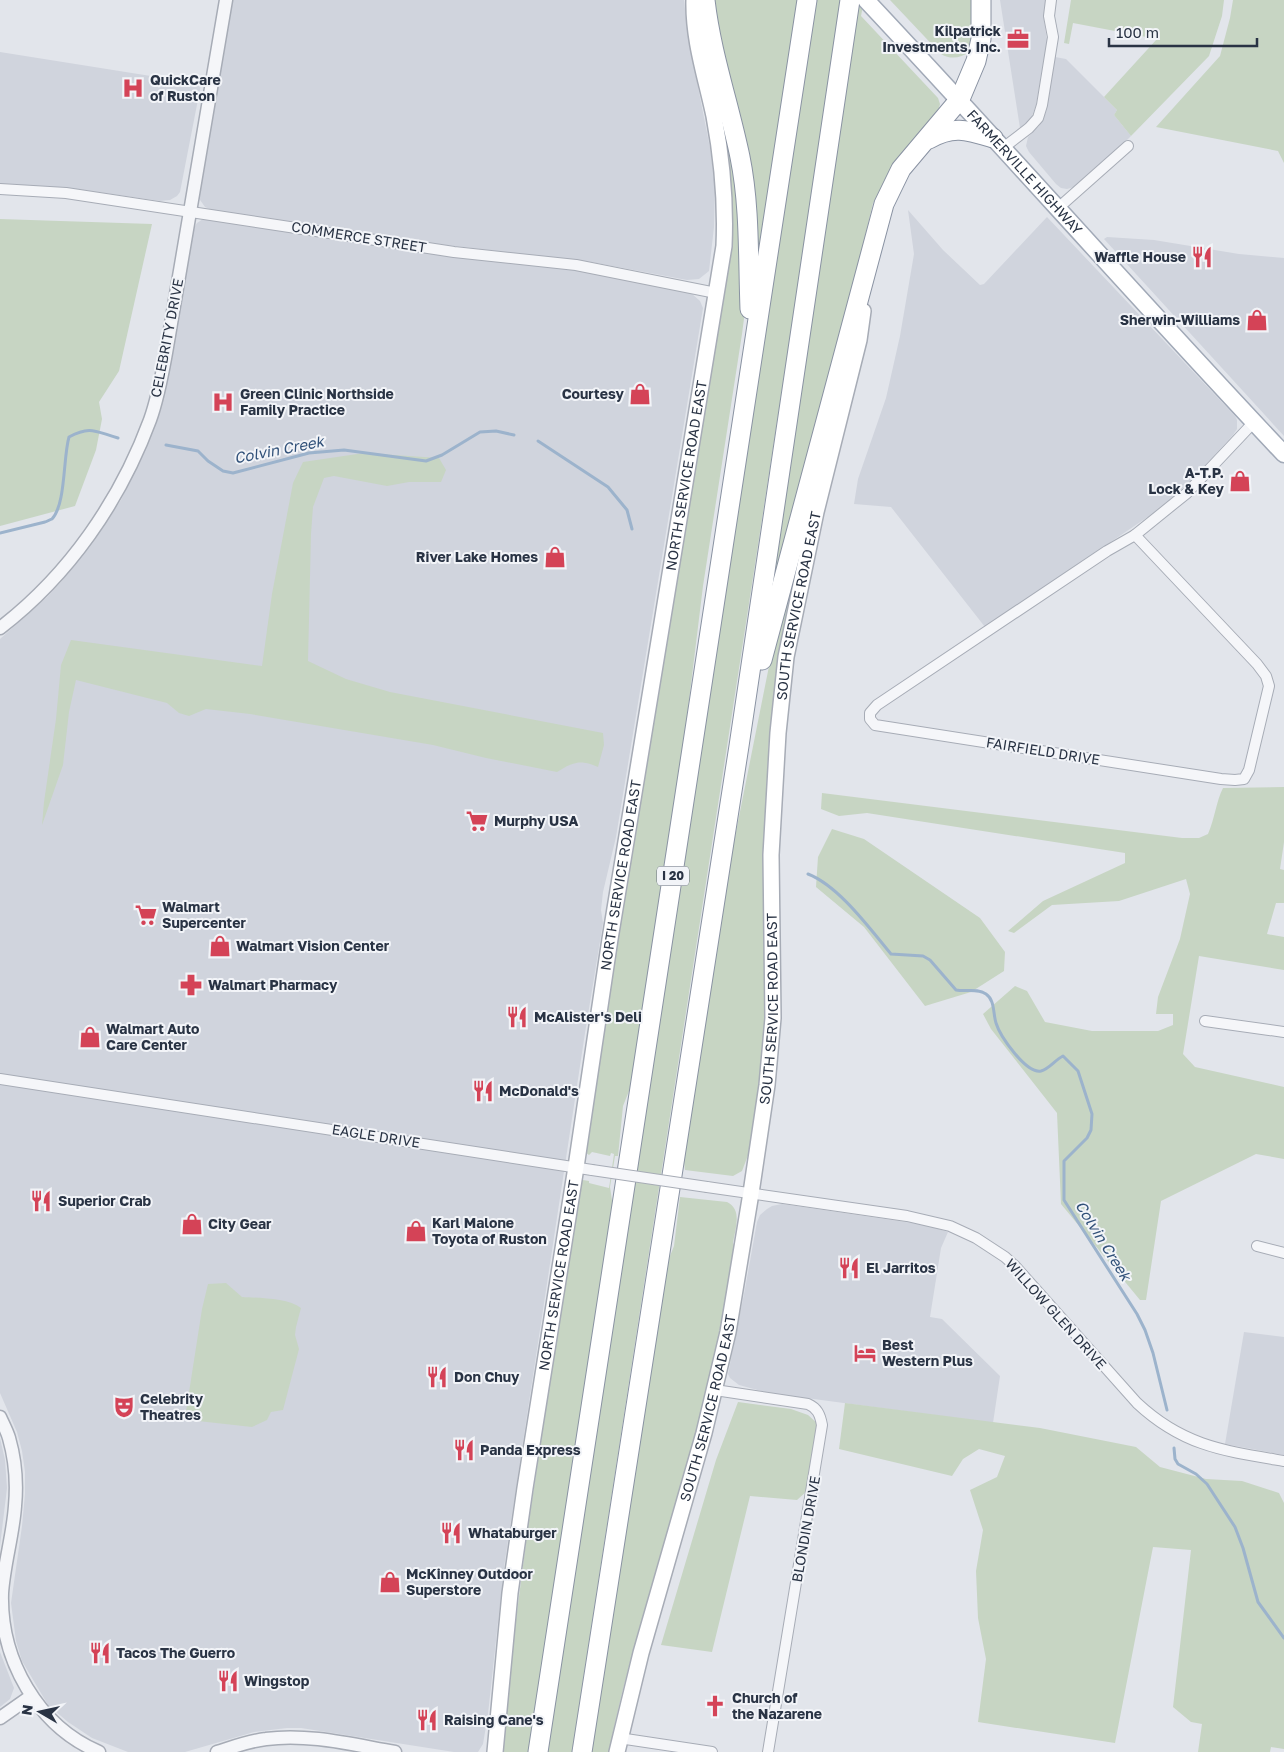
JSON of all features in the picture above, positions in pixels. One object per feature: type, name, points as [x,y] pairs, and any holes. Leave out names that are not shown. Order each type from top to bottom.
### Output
[{"type":"highway","points":[[705,0],[716,63],[740,157],[745,188],[752,354]]},
{"type":"highway","name":"I 20","points":[[538,1752],[807,0]]},
{"type":"highway","points":[[582,1752],[739,746],[850,0]]},
{"type":"highway","points":[[739,746],[884,204],[901,169],[960,100],[976,62],[981,40],[981,0]]},
{"type":"highway","points":[[926,140],[948,130],[961,129],[998,143]]},
{"type":"main road","name":"NORTH SERVICE ROAD EAST","points":[[495,1752],[512,1574],[610,939],[724,246],[723,174],[714,119],[699,55],[694,0]]},
{"type":"main road","name":"FARMERVILLE HIGHWAY","points":[[866,0],[1284,454]]},
{"type":"main road","name":"SOUTH SERVICE ROAD EAST","points":[[618,1745],[728,1332],[767,1085],[773,1018],[771,855],[778,733],[786,657],[816,512],[859,340],[870,256]]},
{"type":"street","name":"CELEBRITY DRIVE","points":[[0,628],[17,615],[55,578],[85,542],[113,500],[134,460],[150,418],[160,383],[226,0]]},
{"type":"street","points":[[998,143],[1029,128],[1038,118],[1042,105],[1053,37],[1049,16],[1051,0]]},
{"type":"street","points":[[1057,209],[1128,146]]},
{"type":"street","name":"COMMERCE STREET","points":[[0,189],[66,193],[454,252],[576,265],[716,293]]},
{"type":"street","name":"FAIRFIELD DRIVE","points":[[1135,535],[1257,664],[1266,676],[1269,686],[1249,770],[1244,779],[1221,779],[875,725],[870,719],[870,713],[877,706],[1107,551],[1135,535],[1187,492],[1254,422]]},
{"type":"street","points":[[1205,1021],[1284,1032]]},
{"type":"street","name":"EAGLE DRIVE","points":[[0,1079],[751,1193]]},
{"type":"street","name":"WILLOW GLEN DRIVE","points":[[751,1193],[907,1216],[950,1226],[968,1233],[1005,1257],[1015,1266],[1150,1415],[1178,1434],[1207,1446],[1284,1461]]},
{"type":"street","points":[[1257,1246],[1284,1253]]},
{"type":"street","name":"BLONDIN DRIVE","points":[[714,1390],[808,1404],[815,1407],[821,1416],[822,1425],[768,1752]]},
{"type":"street","points":[[0,1417],[9,1438],[15,1470],[16,1505],[2,1594],[3,1625],[10,1654],[24,1687],[47,1717],[62,1730],[99,1752]]},
{"type":"street","points":[[0,1718],[30,1697]]},
{"type":"street","points":[[486,1752],[491,1745],[497,1726]]},
{"type":"street","points":[[218,1752],[247,1742],[283,1738],[309,1739],[395,1752]]},
{"type":"street","points":[[618,1745],[712,1752]]},
{"type":"shaded area","points":[[233,0],[684,0],[688,36],[710,148],[715,187],[714,227],[709,271],[699,279],[687,280],[591,262],[421,242],[212,210],[205,207],[198,197],[198,188]]},
{"type":"shaded area","points":[[1000,0],[1046,0],[1044,19],[1047,41],[1036,105],[1031,119],[1020,128]]},
{"type":"shaded area","points":[[0,52],[201,84],[180,192],[177,196],[170,200],[160,201],[83,190],[0,184]]},
{"type":"shaded area","points":[[1055,57],[1066,59],[1117,110],[1114,115],[1131,136],[1089,178],[1067,189],[1061,188],[1056,184],[1026,146],[1028,137],[1039,126],[1046,112]]},
{"type":"shaded area","points":[[908,210],[943,250],[980,285],[984,284],[1047,217],[1237,420],[1237,429],[1233,435],[1191,481],[1158,510],[985,627],[891,507],[854,504],[858,479],[886,398],[900,336],[914,254]]},
{"type":"shaded area","points":[[203,219],[419,252],[585,271],[691,293],[700,301],[703,308],[616,837],[603,892],[601,910],[603,923],[504,1567],[488,1714],[483,1744],[478,1752],[454,1752],[301,1728],[287,1728],[254,1732],[185,1752],[128,1752],[92,1738],[68,1722],[48,1705],[22,1661],[16,1641],[11,1603],[22,1526],[25,1472],[17,1432],[0,1393],[0,639],[61,582],[100,532],[121,500],[142,456],[166,385],[192,231],[197,223]]},
{"type":"shaded area","points":[[1107,237],[1154,240],[1239,254],[1284,258],[1284,436],[1104,239]]},
{"type":"shaded area","points":[[782,1204],[926,1225],[948,1232],[941,1248],[930,1317],[942,1319],[1000,1376],[993,1423],[769,1393],[739,1385],[730,1378],[728,1374],[757,1222],[760,1215],[767,1209]]},
{"type":"shaded area","points":[[1244,1332],[1284,1337],[1284,1455],[1225,1444]]},
{"type":"shaded area","points":[[0,1438],[5,1460],[7,1488],[0,1546]]},
{"type":"shaded area","points":[[0,1652],[14,1688],[10,1699],[0,1707]]},
{"type":"green space","points":[[711,0],[799,0],[761,246],[758,245],[754,201]]},
{"type":"green space","points":[[817,0],[842,0],[572,1752],[547,1752]]},
{"type":"green space","points":[[859,0],[864,0],[861,16],[938,98],[940,104],[939,108],[894,164],[873,203],[840,342],[776,580],[773,578]]},
{"type":"green space","points":[[890,0],[976,0],[977,27],[970,52],[956,57],[948,57],[941,54]]},
{"type":"green space","points":[[1071,0],[1224,0],[1222,16],[1209,56],[1131,136],[1114,115],[1117,110],[1104,97],[1157,39],[1073,23],[1069,44],[1064,43]]},
{"type":"green space","points":[[1233,0],[1284,0],[1284,163],[1278,151],[1156,127],[1220,56]]},
{"type":"green space","points":[[720,112],[738,172],[745,311],[742,334],[703,586],[686,725],[633,1074],[623,1106],[618,1156],[615,1156],[610,1187],[613,1207],[530,1752],[502,1752],[513,1643],[528,1527],[580,1183],[583,1180],[589,1181],[589,1183],[609,1188],[614,1154],[611,1153],[610,1156],[592,1152],[589,1155],[585,1152],[651,725],[732,230],[730,174]]},
{"type":"green space","points":[[0,219],[152,224],[119,371],[99,402],[102,419],[96,450],[75,506],[0,526]]},
{"type":"green space","points":[[364,453],[439,458],[446,470],[441,482],[409,482],[387,486],[334,476],[324,478],[313,507],[308,661],[346,679],[390,692],[603,733],[604,745],[598,767],[581,762],[557,772],[433,745],[250,714],[206,709],[189,716],[179,713],[167,703],[76,680],[69,712],[63,765],[42,825],[61,665],[71,640],[262,666],[272,594],[293,483],[303,462]]},
{"type":"green space","points":[[806,524],[786,615],[769,739],[764,835],[766,986],[763,1049],[750,1150],[742,1171],[733,1176],[685,1170],[683,1153],[724,892],[776,631]]},
{"type":"green space","points":[[1284,787],[1284,842],[1280,869],[1284,870],[1284,903],[1276,903],[1267,934],[1284,937],[1284,970],[1199,956],[1183,1054],[1195,1067],[1284,1087],[1284,1159],[1256,1154],[1161,1201],[1146,1300],[1140,1300],[1061,1204],[1057,1113],[991,1029],[983,1014],[1015,986],[1027,991],[1045,1022],[1092,1031],[1158,1031],[1173,1025],[1173,1014],[1156,1014],[1158,997],[1180,939],[1190,894],[1186,879],[1119,901],[1052,905],[1014,933],[1008,931],[1043,901],[1125,863],[1125,853],[867,813],[839,816],[821,809],[822,793],[1182,838],[1199,838],[1208,834],[1223,788]]},
{"type":"green space","points":[[832,829],[864,839],[980,918],[1005,952],[1004,971],[971,992],[925,1006],[864,927],[816,887],[818,857]]},
{"type":"green space","points":[[680,1197],[727,1202],[732,1205],[737,1220],[733,1243],[735,1247],[719,1334],[699,1420],[634,1648],[609,1752],[589,1752],[664,1271],[674,1246]]},
{"type":"green space","points":[[226,1283],[242,1297],[281,1300],[301,1308],[295,1335],[299,1349],[283,1410],[271,1412],[267,1420],[252,1427],[185,1418],[202,1309],[208,1284]]},
{"type":"green space","points":[[738,1402],[791,1409],[808,1415],[818,1424],[808,1490],[797,1500],[750,1496],[712,1652],[661,1645],[716,1460]]},
{"type":"green space","points":[[845,1403],[1040,1428],[1136,1447],[1160,1467],[1206,1479],[1242,1481],[1279,1493],[1284,1503],[1284,1749],[1271,1747],[1270,1752],[1198,1752],[1202,1724],[1191,1722],[1173,1707],[1191,1550],[1153,1547],[1115,1743],[978,1722],[986,1659],[978,1618],[976,1571],[983,1530],[970,1490],[997,1477],[1005,1456],[979,1449],[963,1459],[952,1476],[839,1449]]},
{"type":"waterway","name":"Colvin Creek","points":[[0,533],[52,519],[60,503],[69,437],[88,430],[118,438]]},
{"type":"waterway","name":"Colvin Creek","points":[[166,445],[198,451],[208,461],[223,471],[233,473],[309,453],[344,450],[426,461],[442,455],[480,432],[496,431],[514,435]]},
{"type":"waterway","name":"Colvin Creek","points":[[538,441],[608,487],[627,510],[632,529]]},
{"type":"waterway","name":"Colvin Creek","points":[[808,874],[820,880],[842,898],[891,954],[923,956],[930,960],[956,990],[983,992],[986,994],[991,1000],[998,1029],[1014,1053],[1028,1067],[1041,1071],[1063,1056],[1078,1071],[1092,1114],[1091,1130],[1087,1138],[1064,1161],[1064,1200],[1137,1314],[1145,1330],[1153,1353],[1167,1410]]},
{"type":"waterway","name":"Colvin Creek","points":[[1174,1448],[1175,1459],[1178,1464],[1196,1474],[1207,1484],[1235,1527],[1258,1602],[1284,1638]]},
{"type":"place","name":"Kilpatrick Investments, Inc.","points":[[1018,39]]},
{"type":"place","name":"QuickCare of Ruston","points":[[133,88]]},
{"type":"place","name":"Waffle House","points":[[1202,257]]},
{"type":"place","name":"Sherwin-Williams","points":[[1257,320]]},
{"type":"place","name":"Courtesy","points":[[640,394]]},
{"type":"place","name":"Green Clinic Northside Family Practice","points":[[223,402]]},
{"type":"place","name":"A-T.P. Lock & Key","points":[[1240,481]]},
{"type":"place","name":"River Lake Homes","points":[[555,557]]},
{"type":"place","name":"Murphy USA","points":[[477,821]]},
{"type":"place","name":"Walmart Supercenter","points":[[146,915]]},
{"type":"place","name":"Walmart Vision Center","points":[[220,946]]},
{"type":"place","name":"Walmart Pharmacy","points":[[191,985]]},
{"type":"place","name":"McAlister's Deli","points":[[517,1017]]},
{"type":"place","name":"Walmart Auto Care Center","points":[[90,1037]]},
{"type":"place","name":"McDonald's","points":[[483,1091]]},
{"type":"place","name":"Superior Crab","points":[[41,1201]]},
{"type":"place","name":"City Gear","points":[[192,1224]]},
{"type":"place","name":"Karl Malone Toyota of Ruston","points":[[416,1231]]},
{"type":"place","name":"El Jarritos","points":[[849,1268]]},
{"type":"place","name":"Best Western Plus","points":[[865,1353]]},
{"type":"place","name":"Don Chuy","points":[[437,1377]]},
{"type":"place","name":"Celebrity Theatres","points":[[124,1407]]},
{"type":"place","name":"Panda Express","points":[[464,1450]]},
{"type":"place","name":"Whataburger","points":[[451,1533]]},
{"type":"place","name":"McKinney Outdoor Superstore","points":[[390,1582]]},
{"type":"place","name":"Tacos The Guerro","points":[[100,1653]]},
{"type":"place","name":"Wingstop","points":[[228,1681]]},
{"type":"place","name":"Church of the Nazarene","points":[[715,1706]]},
{"type":"place","name":"Raising Cane's","points":[[427,1720]]}]
